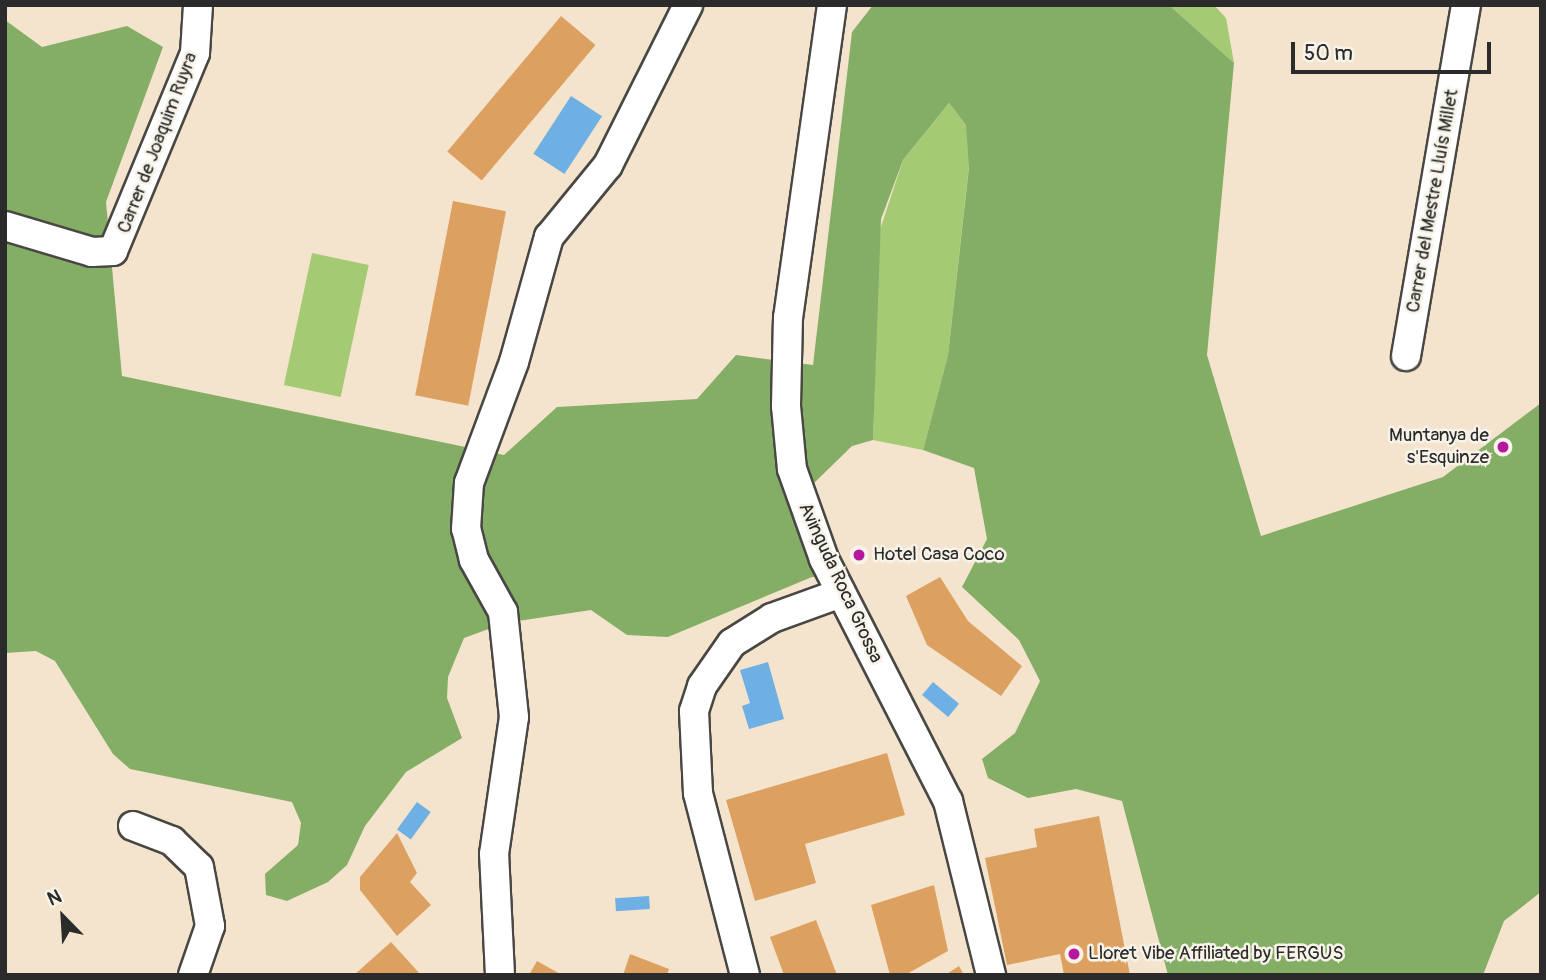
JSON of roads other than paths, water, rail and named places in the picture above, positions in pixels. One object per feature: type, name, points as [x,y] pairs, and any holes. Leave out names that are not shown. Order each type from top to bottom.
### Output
[{"type":"street","name":"Carrer de Joaquim Ruyra","points":[[5,226],[92,252],[113,251],[195,53],[198,5]]},
{"type":"street","points":[[500,975],[494,854],[514,718],[503,612],[474,560],[466,529],[469,484],[514,362],[548,237],[608,165],[688,5]]},
{"type":"street","name":"Avinguda Roca Grossa","points":[[832,5],[785,372],[788,443],[800,499],[841,593],[948,801],[991,975]]},
{"type":"street","name":"Carrer del Mestre Lluís Millet","points":[[1406,356],[1466,5]]},
{"type":"street","points":[[745,975],[704,821],[694,762],[694,711],[702,686],[732,643],[772,618],[841,593]]},
{"type":"street","points":[[133,826],[172,841],[199,867],[210,926],[193,975]]},
{"type":"water","points":[[571,96],[602,116],[564,174],[533,154]]},
{"type":"water","points":[[768,662],[784,719],[749,729],[742,706],[750,703],[740,670]]},
{"type":"water","points":[[933,682],[959,704],[948,717],[922,695]]},
{"type":"water","points":[[417,802],[431,812],[411,839],[397,830]]},
{"type":"water","points":[[649,896],[650,909],[616,911],[615,898]]},
{"type":"place","name":"Muntanya de s'Esquinze","points":[[1503,447]]},
{"type":"place","name":"Hotel Casa Coco","points":[[859,555]]},
{"type":"place","name":"Lloret Vibe Affiliated by FERGUS","points":[[1074,954]]}]
